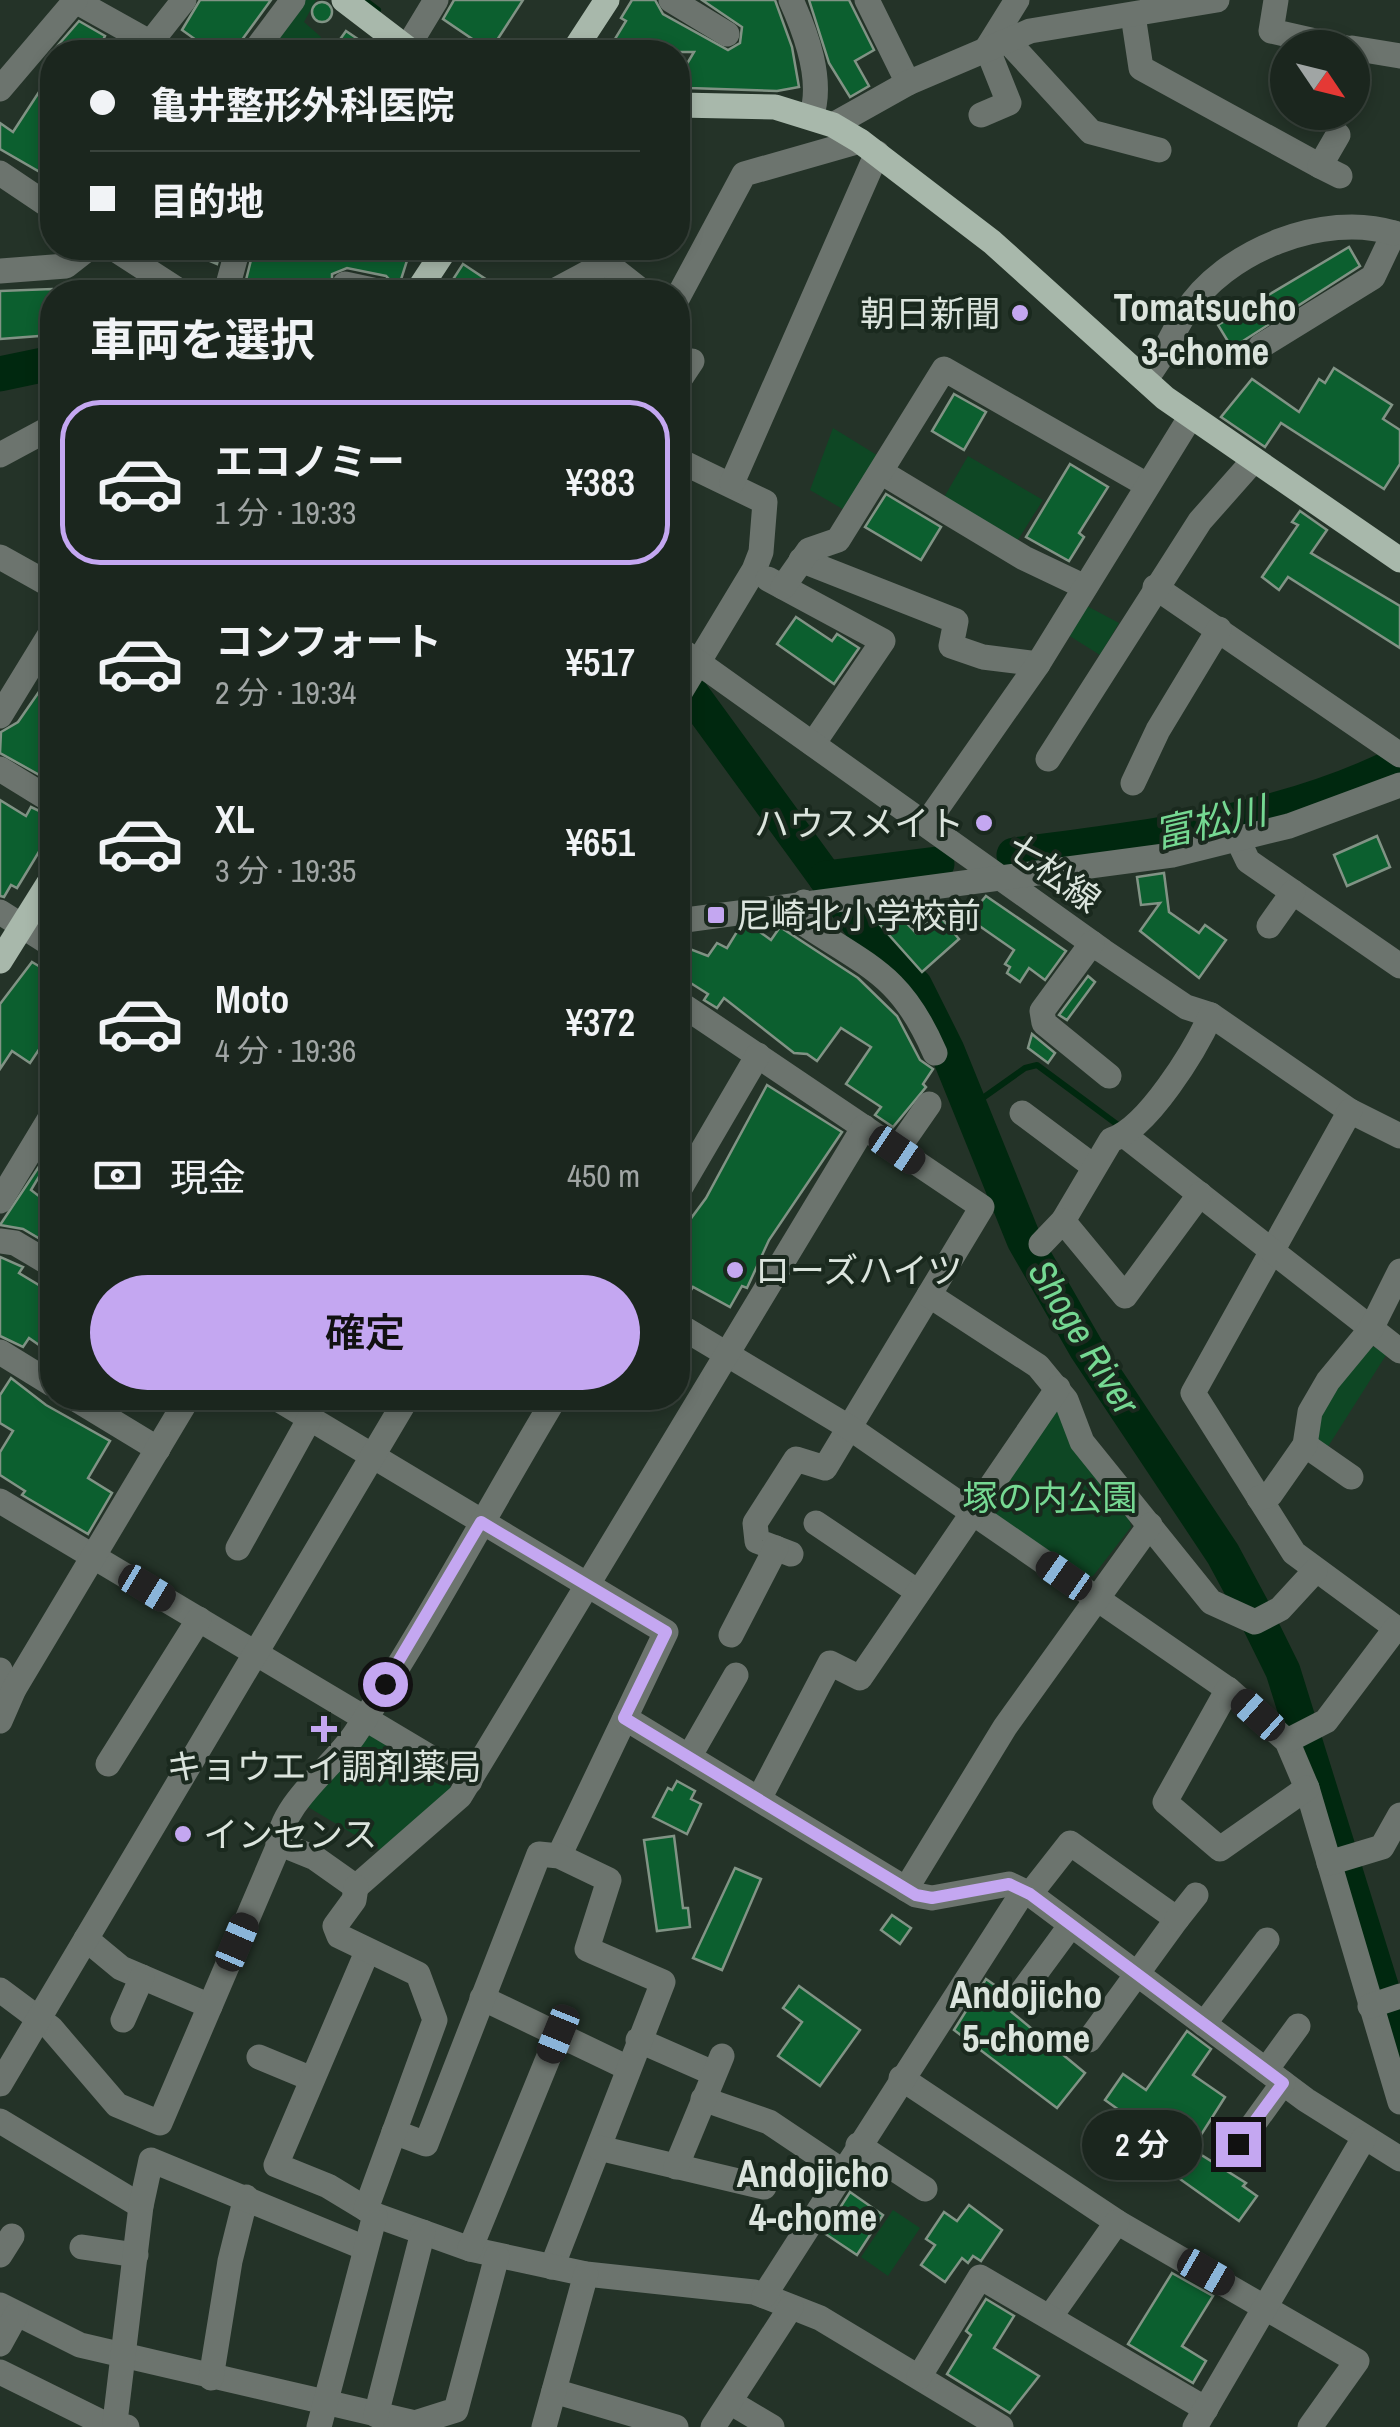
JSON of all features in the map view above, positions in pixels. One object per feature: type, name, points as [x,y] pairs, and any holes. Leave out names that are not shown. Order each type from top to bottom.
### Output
[{"type":"main road","points":[[344,0],[396,40]]},
{"type":"main road","points":[[582,40],[607,0]]},
{"type":"main road","points":[[690,106],[775,107],[822,120],[869,147],[992,242],[1191,416],[1400,560]]},
{"type":"main road","points":[[0,961],[11,919],[40,890]]},
{"type":"street","points":[[162,40],[184,0]]},
{"type":"street","points":[[263,40],[293,0]]},
{"type":"street","points":[[414,40],[436,0]]},
{"type":"street","points":[[672,0],[726,34]]},
{"type":"street","points":[[791,0],[808,42],[815,105],[822,120],[1030,31],[1133,14],[1162,4],[1217,0]]},
{"type":"street","points":[[867,0],[908,83]]},
{"type":"street","points":[[981,115],[1009,103],[999,43],[1017,0]]},
{"type":"street","points":[[1270,30],[1276,0]]},
{"type":"street","points":[[44,40],[79,1],[145,40]]},
{"type":"street","points":[[1133,14],[1140,68],[1220,104],[1330,171],[1338,134]]},
{"type":"street","points":[[999,43],[1014,48],[1091,132],[1159,150]]},
{"type":"street","points":[[0,89],[40,44]]},
{"type":"street","points":[[1370,51],[1400,56]]},
{"type":"street","points":[[687,280],[744,174],[869,147]]},
{"type":"street","points":[[732,484],[869,147]]},
{"type":"street","points":[[0,173],[40,200]]},
{"type":"street","points":[[1145,379],[1186,310],[1249,251],[1265,244],[1356,226],[1397,234],[1373,277],[1261,346]]},
{"type":"street","points":[[0,272],[66,266],[74,260]]},
{"type":"street","points":[[132,260],[162,280]]},
{"type":"street","points":[[571,280],[602,260]]},
{"type":"street","points":[[614,260],[632,280]]},
{"type":"street","points":[[782,587],[809,550],[838,540],[944,369],[1147,485]]},
{"type":"street","points":[[926,824],[1038,664],[1191,416]]},
{"type":"street","points":[[0,455],[40,433]]},
{"type":"street","points":[[1048,759],[1158,582],[1254,460]]},
{"type":"street","points":[[690,465],[765,502],[761,552],[754,570],[690,664]]},
{"type":"street","points":[[881,472],[1024,558],[1085,587]]},
{"type":"street","points":[[0,557],[40,579]]},
{"type":"street","points":[[801,560],[956,621],[951,646],[983,657],[1038,664]]},
{"type":"street","points":[[754,570],[883,640],[813,744]]},
{"type":"street","points":[[1158,582],[1219,630],[1400,755]]},
{"type":"street","points":[[1132,782],[1158,730],[1219,630]]},
{"type":"street","points":[[0,716],[40,651]]},
{"type":"street","name":"七松線","points":[[690,672],[813,744],[1186,1006],[1211,1015],[1350,1111],[1400,1136]]},
{"type":"street","points":[[0,769],[40,794]]},
{"type":"street","points":[[690,921],[852,894],[1172,855],[1238,840],[1400,785]]},
{"type":"street","points":[[1238,840],[1248,861],[1400,966]]},
{"type":"street","points":[[1269,926],[1293,892]]},
{"type":"street","points":[[809,901],[806,925],[893,982],[916,1010],[936,1053]]},
{"type":"street","points":[[11,919],[40,937]]},
{"type":"street","points":[[1092,943],[1042,1012],[1044,1023],[1109,1076]]},
{"type":"street","points":[[690,1010],[982,1207],[825,1468],[796,1459],[755,1523],[758,1540],[783,1551],[731,1635]]},
{"type":"street","points":[[1041,1244],[1063,1221],[1092,1166],[1111,1140],[1127,1132],[1165,1089],[1211,1015]]},
{"type":"street","points":[[690,1172],[758,1056]]},
{"type":"street","points":[[897,1150],[928,1104]]},
{"type":"street","points":[[1300,1733],[1326,1721],[1398,1630],[1294,1553],[1193,1393],[1274,1254],[1350,1111]]},
{"type":"street","points":[[1022,1113],[1092,1166]]},
{"type":"street","points":[[323,2416],[365,2248],[370,2212],[435,2020],[418,1974],[339,1936],[334,1926],[354,1900],[356,1888],[460,1796],[470,1781],[864,1127]]},
{"type":"street","points":[[1127,1132],[1274,1254],[1400,1351]]},
{"type":"street","points":[[0,1201],[40,1135]]},
{"type":"street","points":[[1063,1221],[1126,1296],[1200,1194]]},
{"type":"street","points":[[0,1241],[16,1243],[40,1258]]},
{"type":"street","points":[[1259,1498],[1270,1495],[1305,1445],[1310,1412],[1328,1381],[1370,1329],[1400,1271]]},
{"type":"street","points":[[930,1295],[1038,1366],[1058,1388],[1082,1442],[1211,1602],[1254,1622],[1280,1609],[1315,1571]]},
{"type":"street","points":[[690,1332],[850,1428],[1095,1598],[1300,1733]]},
{"type":"street","points":[[0,1352],[40,1377]]},
{"type":"street","points":[[758,1798],[830,1664],[860,1678],[1058,1388]]},
{"type":"street","points":[[94,1410],[158,1449]]},
{"type":"street","points":[[0,1721],[7,1680],[95,1556],[181,1410]]},
{"type":"street","points":[[296,1410],[666,1632],[559,1856]]},
{"type":"street","points":[[0,2084],[400,1410]]},
{"type":"street","points":[[0,1990],[40,2018],[117,2105],[160,2123],[293,1810],[366,1717],[549,1410]]},
{"type":"street","points":[[238,1548],[310,1418]]},
{"type":"street","points":[[1305,1445],[1351,1477]]},
{"type":"street","points":[[0,1501],[470,1781]]},
{"type":"street","points":[[816,1523],[918,1592]]},
{"type":"street","points":[[906,1889],[1005,1727],[1095,1598],[1153,1528]]},
{"type":"street","points":[[108,1764],[200,1619]]},
{"type":"street","points":[[689,1757],[736,1675]]},
{"type":"street","points":[[1228,1688],[1165,1802],[1220,1850],[1307,1788]]},
{"type":"street","points":[[624,1718],[906,1889],[932,1898],[1009,1884],[1026,1893],[1274,2076],[1400,2159]]},
{"type":"street","points":[[1300,1733],[1307,1788],[1339,1859],[1386,2001],[1400,2102]]},
{"type":"street","points":[[1339,1859],[1382,1847],[1400,1816]]},
{"type":"street","points":[[278,1843],[316,1858],[356,1888]]},
{"type":"street","points":[[764,2296],[900,2078],[1026,1893],[1070,1843],[1177,1919]]},
{"type":"street","points":[[394,2132],[426,2144],[539,1854],[559,1856],[609,1880],[587,1948],[663,1982],[552,2267]]},
{"type":"street","points":[[1090,2040],[1196,1895]]},
{"type":"street","points":[[1018,1997],[1071,1925]]},
{"type":"street","points":[[86,1939],[121,1968],[210,2006]]},
{"type":"street","points":[[1204,2024],[1267,1940]]},
{"type":"street","points":[[367,1952],[276,2164],[328,2186],[370,2212],[470,2250],[586,2274],[764,2296],[820,2318],[1002,2427]]},
{"type":"street","points":[[123,2020],[142,1977]]},
{"type":"street","points":[[482,1998],[628,2068]]},
{"type":"street","points":[[1238,2144],[1298,2026]]},
{"type":"street","points":[[470,2250],[558,2034]]},
{"type":"street","points":[[638,2040],[718,2064],[676,2168]]},
{"type":"street","points":[[259,2057],[312,2080]]},
{"type":"street","points":[[900,2078],[1117,2222],[1356,2361],[1310,2427]]},
{"type":"street","points":[[703,2098],[770,2122],[842,2171]]},
{"type":"street","points":[[0,2121],[141,2206]]},
{"type":"street","points":[[918,2377],[980,2277],[1050,2318],[1201,2418],[1364,2138]]},
{"type":"street","points":[[858,2146],[924,2189]]},
{"type":"street","points":[[599,2148],[764,2187]]},
{"type":"street","points":[[0,2372],[99,2420],[122,2424],[141,2206],[151,2160],[365,2248]]},
{"type":"street","points":[[211,2378],[230,2261],[246,2197]]},
{"type":"street","points":[[1050,2318],[1117,2222]]},
{"type":"street","points":[[376,2415],[423,2232]]},
{"type":"street","points":[[82,2247],[136,2254]]},
{"type":"street","points":[[0,2344],[8,2310],[80,2345],[211,2378],[323,2416],[376,2415],[415,2423],[456,2410],[497,2256]]},
{"type":"street","points":[[544,2427],[586,2274]]},
{"type":"street","points":[[713,2427],[791,2307]]},
{"type":"street","points":[[554,2391],[676,2427]]},
{"type":"street","points":[[730,2402],[772,2427]]},
{"type":"green space","points":[[302,0],[316,0],[304,22],[321,37],[319,40],[275,40]]},
{"type":"green space","points":[[833,428],[880,457],[846,511],[810,490]]},
{"type":"green space","points":[[968,456],[1043,500],[1016,543],[943,499]]},
{"type":"green space","points":[[1087,606],[1119,623],[1100,655],[1068,635]]},
{"type":"green space","points":[[1371,1346],[1388,1352],[1324,1453],[1318,1447],[1326,1402],[1339,1380]]},
{"type":"green space","name":"塚の内公園","points":[[1057,1403],[1131,1527],[1093,1576],[1085,1578],[990,1513],[989,1502]]},
{"type":"green space","points":[[376,1735],[449,1779],[451,1790],[380,1850],[308,1807],[365,1737]]},
{"type":"green space","points":[[893,2210],[920,2228],[888,2276],[861,2257]]},
{"type":"building","points":[[200,0],[271,0],[242,40],[196,40],[182,30]]},
{"type":"building","points":[[454,0],[523,0],[497,40],[474,40],[443,19]]},
{"type":"building","points":[[632,0],[655,0],[663,14],[728,50],[740,43],[742,27],[702,0],[775,0],[792,47],[799,87],[777,91],[690,88],[690,59],[694,52],[690,52],[690,40],[614,40],[626,21],[621,18]]},
{"type":"building","points":[[809,0],[849,0],[874,50],[855,61],[869,86],[850,97],[829,63]]},
{"type":"building","points":[[322,2],[332,12],[322,22],[312,12]]},
{"type":"building","points":[[79,21],[105,36],[103,40],[62,40]]},
{"type":"building","points":[[346,31],[359,40],[340,40]]},
{"type":"building","points":[[40,90],[40,172],[0,149],[0,123],[13,132]]},
{"type":"building","points":[[1349,247],[1360,266],[1232,348],[1218,325]]},
{"type":"building","points":[[251,260],[407,260],[401,280],[347,268],[332,274],[332,280],[246,280]]},
{"type":"building","points":[[463,264],[487,280],[453,280]]},
{"type":"building","points":[[40,289],[40,336],[0,339],[0,291]]},
{"type":"building","points":[[1334,368],[1392,405],[1383,419],[1400,430],[1400,464],[1384,489],[1281,423],[1265,447],[1221,417],[1252,379],[1299,412],[1319,379],[1325,383]]},
{"type":"building","points":[[954,394],[986,412],[964,450],[932,431]]},
{"type":"building","points":[[1070,464],[1108,487],[1079,533],[1084,537],[1069,561],[1026,537]]},
{"type":"building","points":[[886,494],[941,527],[921,560],[865,527]]},
{"type":"building","points":[[1300,511],[1327,530],[1311,553],[1400,606],[1400,648],[1288,577],[1279,590],[1262,577],[1298,525],[1292,522]]},
{"type":"building","points":[[796,617],[832,641],[837,634],[859,648],[834,684],[777,644]]},
{"type":"building","points":[[40,690],[40,775],[0,753],[1,732],[18,722]]},
{"type":"building","points":[[0,800],[26,816],[31,807],[40,811],[40,850],[17,888],[11,885],[4,897],[0,896]]},
{"type":"building","points":[[1377,836],[1390,867],[1347,886],[1334,855]]},
{"type":"building","points":[[1164,873],[1169,912],[1199,933],[1205,925],[1226,940],[1199,978],[1140,931],[1160,903],[1141,905],[1137,877]]},
{"type":"building","points":[[986,896],[1066,951],[1045,980],[1029,968],[1020,982],[1007,973],[1010,967],[1005,964],[1014,950],[968,918]]},
{"type":"building","points":[[893,909],[916,933],[938,914],[959,939],[922,972],[873,917]]},
{"type":"building","points":[[753,927],[771,940],[780,927],[858,978],[897,1016],[920,1060],[933,1069],[923,1084],[926,1087],[893,1127],[875,1115],[881,1107],[846,1084],[871,1047],[841,1028],[817,1061],[807,1054],[794,1053],[724,998],[717,1008],[704,1000],[708,994],[690,983],[690,949],[708,956],[717,943],[727,948],[738,930]]},
{"type":"building","points":[[32,962],[40,967],[40,1048],[30,1063],[12,1051],[0,1069],[0,1004]]},
{"type":"building","points":[[1088,976],[1095,982],[1067,1020],[1059,1015]]},
{"type":"building","points":[[1032,1034],[1055,1053],[1048,1063],[1028,1048]]},
{"type":"building","points":[[767,1085],[842,1132],[769,1240],[747,1288],[742,1286],[730,1307],[693,1287],[690,1291],[690,1220],[706,1198]]},
{"type":"building","points":[[40,1165],[40,1175],[31,1190],[40,1197],[40,1239],[23,1229],[0,1225]]},
{"type":"building","points":[[0,1257],[23,1267],[19,1273],[40,1286],[40,1346],[29,1338],[23,1347],[0,1336]]},
{"type":"building","points":[[11,1378],[40,1400],[40,1410],[55,1410],[110,1441],[88,1478],[112,1493],[88,1534],[22,1495],[25,1491],[0,1475],[0,1452],[13,1431],[0,1423],[0,1395]]},
{"type":"building","points":[[677,1781],[695,1791],[691,1799],[701,1804],[687,1834],[653,1817],[668,1788],[672,1790]]},
{"type":"building","points":[[674,1836],[683,1908],[688,1908],[690,1927],[657,1931],[644,1840]]},
{"type":"building","points":[[735,1868],[761,1879],[722,1970],[693,1958]]},
{"type":"building","points":[[892,1915],[911,1928],[900,1944],[881,1930]]},
{"type":"building","points":[[986,1979],[1003,1991],[1008,2009],[1085,2073],[1057,2108],[954,2030]]},
{"type":"building","points":[[799,1986],[860,2030],[820,2086],[778,2056],[802,2022],[783,2008]]},
{"type":"building","points":[[1187,2031],[1211,2049],[1193,2075],[1225,2097],[1192,2149],[1246,2183],[1243,2186],[1257,2196],[1239,2221],[1149,2157],[1161,2140],[1105,2100],[1123,2074],[1146,2090]]},
{"type":"building","points":[[850,2192],[883,2215],[857,2255],[824,2233]]},
{"type":"building","points":[[969,2205],[1002,2230],[981,2261],[973,2256],[968,2263],[962,2258],[945,2282],[921,2265],[935,2245],[926,2239],[944,2212],[957,2221]]},
{"type":"building","points":[[1172,2273],[1213,2296],[1182,2346],[1206,2361],[1193,2383],[1128,2344]]},
{"type":"building","points":[[986,2299],[1014,2316],[994,2348],[1039,2376],[1010,2413],[947,2374],[971,2335],[966,2331]]},
{"type":"waterway","points":[[365,0],[378,10]]},
{"type":"waterway","name":"Shoge River","points":[[0,374],[40,366]]},
{"type":"waterway","name":"Shoge River","points":[[690,691],[874,944],[915,986],[947,1050],[1024,1240],[1086,1348],[1223,1554],[1251,1606],[1283,1671],[1400,2047]]},
{"type":"waterway","name":"富松川","points":[[1014,855],[1162,834],[1260,814],[1354,783],[1400,763]]},
{"type":"waterway","name":"富松川","points":[[826,878],[937,864]]},
{"type":"waterway","points":[[970,1107],[1025,1068],[1037,1065],[1122,1128]]},
{"type":"place","name":"朝日新聞","points":[[1020,313]]},
{"type":"place","name":"ハウスメイト","points":[[984,823]]},
{"type":"place","name":"尼崎北小学校前","points":[[716,915]]},
{"type":"place","name":"ローズハイツ","points":[[735,1270]]},
{"type":"place","name":"キョウエイ調剤薬局","points":[[324,1729]]},
{"type":"place","name":"インセンス","points":[[183,1834]]},
{"type":"district","name":"Tomatsucho 3-chome","points":[[1205,328]]},
{"type":"district","name":"Andojicho 5-chome","points":[[1026,2016]]},
{"type":"district","name":"Andojicho 4-chome","points":[[813,2195]]},
{"type":"route","points":[[385,1684],[481,1522],[666,1632],[624,1718],[916,1895],[932,1898],[1009,1884],[1030,1894],[1283,2083],[1238,2144]]}]
